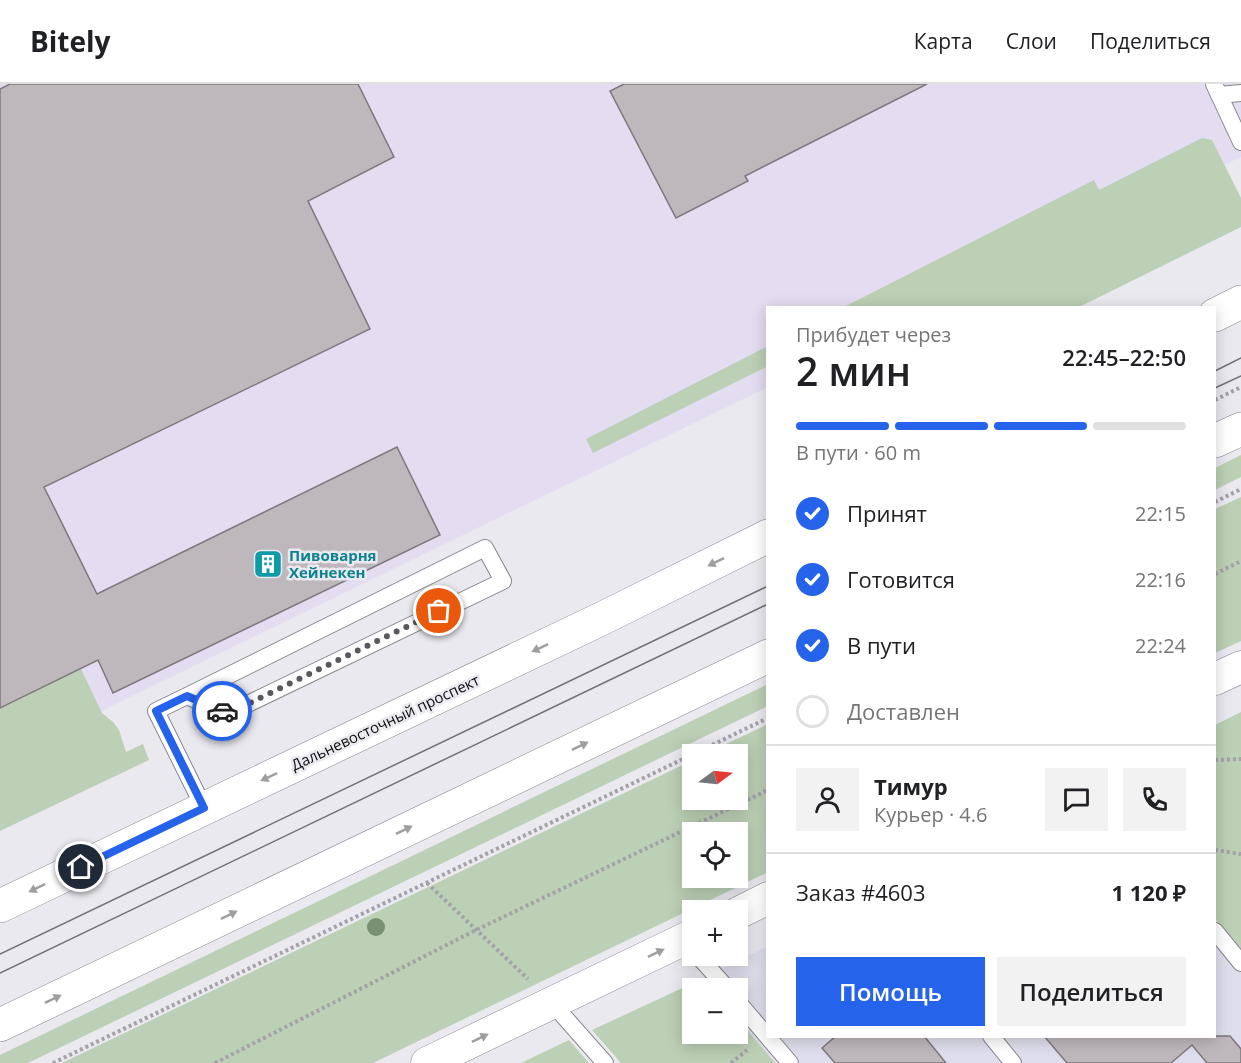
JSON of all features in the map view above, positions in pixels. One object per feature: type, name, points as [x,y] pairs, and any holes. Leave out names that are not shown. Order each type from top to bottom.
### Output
[{"type":"main road","points":[[1216,314],[1241,302]]},
{"type":"main road","points":[[1216,441],[1241,429]]},
{"type":"main road","name":"Дальневосточный проспект","points":[[0,906],[603,618],[766,537]]},
{"type":"main road","points":[[0,1025],[766,657]]},
{"type":"street","points":[[1216,680],[1241,667]]},
{"type":"street","points":[[748,908],[766,899]]},
{"type":"street","points":[[427,1063],[552,1003],[682,949]]},
{"type":"lane","points":[[1217,89],[1241,93]]},
{"type":"lane","points":[[1217,89],[1241,142]]},
{"type":"lane","points":[[187,696],[227,714],[503,580],[485,548],[156,711],[204,808]]},
{"type":"lane","points":[[1216,932],[1241,963]]},
{"type":"lane","points":[[709,966],[719,978]]},
{"type":"lane","points":[[552,1003],[605,1063]]},
{"type":"lane","points":[[748,1014],[766,1035]]},
{"type":"lane","points":[[769,1038],[790,1063]]},
{"type":"lane","points":[[994,1038],[1013,1063]]},
{"type":"path","points":[[1216,400],[1241,387]]},
{"type":"path","points":[[1216,502],[1241,489]]},
{"type":"path","points":[[1216,574],[1241,561]]},
{"type":"path","points":[[52,1063],[766,719]]},
{"type":"path","points":[[1216,760],[1241,759]]},
{"type":"path","points":[[214,1063],[476,930],[766,791]]},
{"type":"path","points":[[1216,850],[1241,854]]},
{"type":"path","points":[[427,883],[552,1003]]},
{"type":"shaded area","points":[[0,84],[1241,84],[1241,157],[933,306],[766,306],[766,388],[0,760]]},
{"type":"shaded area","points":[[1241,712],[1241,1063],[775,1063],[748,1031],[748,978],[704,978],[728,966],[748,966],[748,956],[766,947],[766,1038],[1216,1038],[1216,724]]},
{"type":"green space","points":[[1202,138],[1212,140],[1241,198],[1241,227],[1081,306],[846,306],[1094,180],[1099,190]]},
{"type":"green space","points":[[766,347],[766,367],[593,453],[586,439]]},
{"type":"green space","points":[[1241,455],[1241,477],[1216,490],[1216,468]]},
{"type":"green space","points":[[1241,497],[1241,641],[1216,653],[1216,509]]},
{"type":"green space","points":[[81,669],[102,713],[119,730],[126,752],[143,744],[149,760],[0,831],[0,708]]},
{"type":"green space","points":[[766,685],[766,707],[689,744],[682,744],[682,747],[28,1063],[0,1063],[0,1055]]},
{"type":"green space","points":[[1241,712],[1241,952],[1216,919],[1216,724]]},
{"type":"green space","points":[[766,725],[766,873],[748,882],[748,822],[682,822],[682,888],[735,888],[710,900],[682,900],[682,914],[373,1063],[62,1063],[682,765],[682,810],[748,810],[748,744],[726,744]]},
{"type":"green space","points":[[682,988],[682,1044],[748,1044],[748,1031],[775,1063],[621,1063],[592,1030]]},
{"type":"green space","points":[[569,1040],[589,1063],[521,1063]]},
{"type":"building","points":[[10,84],[358,84],[394,157],[308,201],[370,329],[44,487],[97,594],[397,447],[440,535],[113,693],[98,660],[0,708],[0,89]]},
{"type":"building","points":[[624,84],[927,84],[745,176],[748,181],[676,218],[610,91]]},
{"type":"building","points":[[1216,1036],[1230,1036],[1241,1049],[1241,1063],[1207,1063],[1192,1045],[1171,1063],[1067,1063],[1046,1038],[1216,1038]]},
{"type":"building","points":[[834,1038],[926,1038],[946,1063],[835,1063],[822,1048]]},
{"type":"tram line","points":[[1216,370],[1241,358]]},
{"type":"tram line","points":[[1216,388],[1241,376]]},
{"type":"tram line","points":[[0,954],[766,587]]},
{"type":"tram line","points":[[0,973],[766,605]]},
{"type":"way so far","points":[[222,711],[227,714],[439,611]]},
{"type":"place","name":"Пивоварня Хейнекен","points":[[268,564]]},
{"type":"route","points":[[81,867],[204,808],[156,711],[187,696],[222,711]]}]
